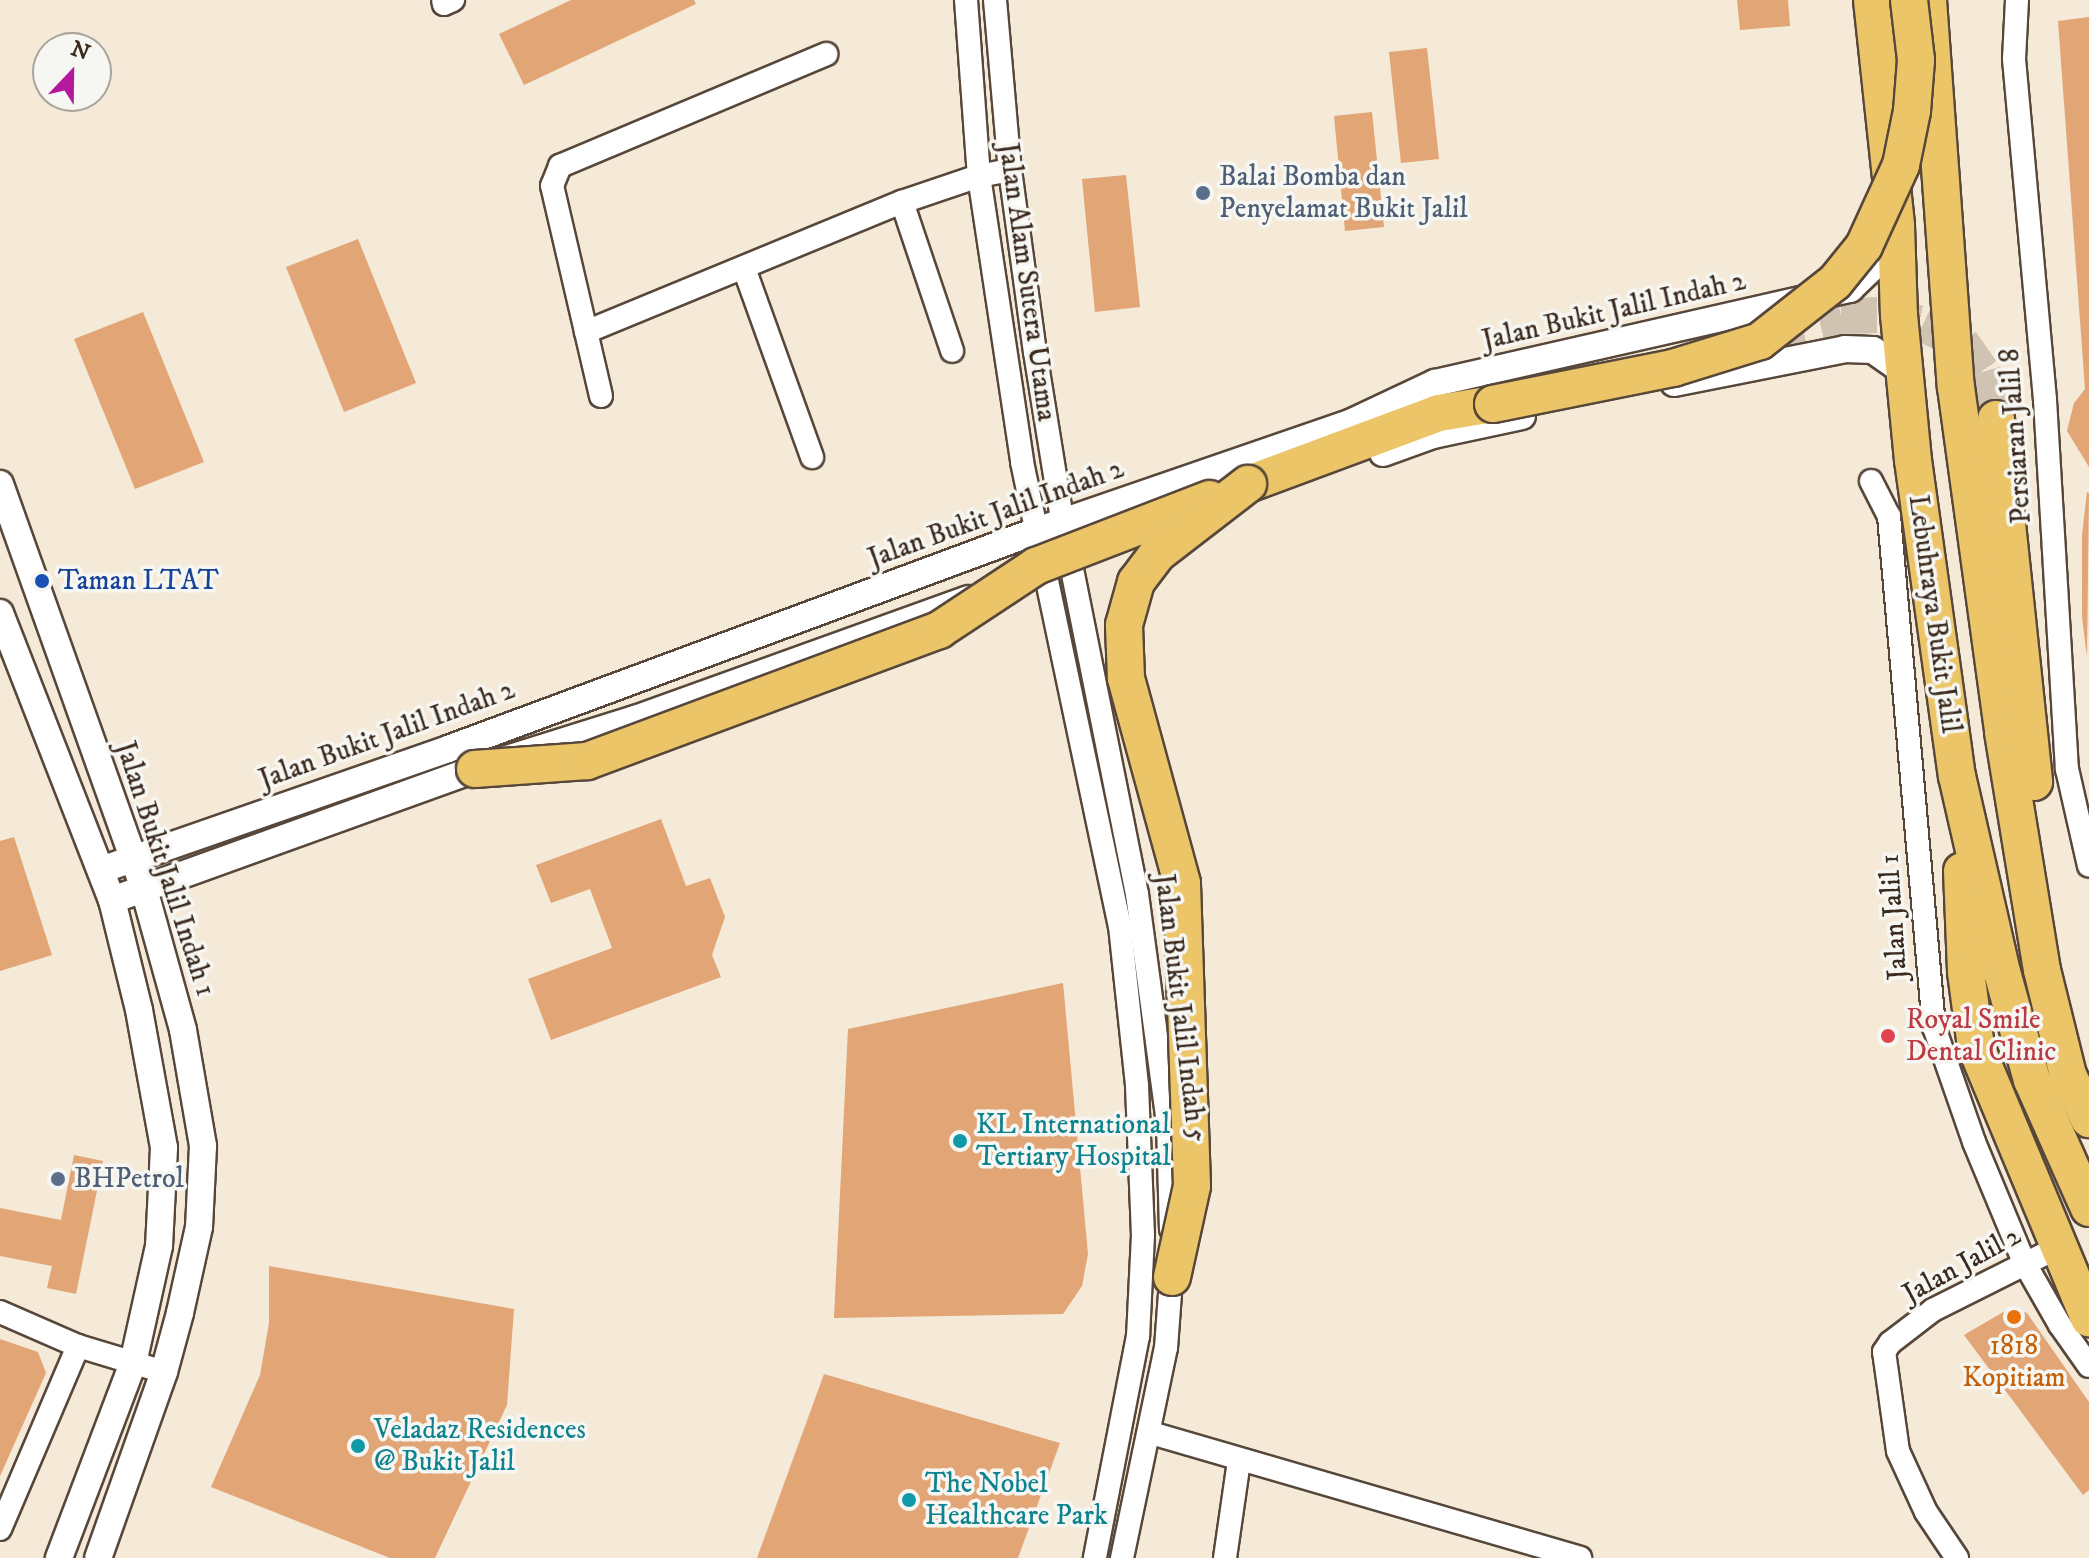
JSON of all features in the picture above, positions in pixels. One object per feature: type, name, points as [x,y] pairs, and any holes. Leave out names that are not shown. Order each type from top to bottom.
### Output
[{"type":"highway","name":"Lebuhraya Bukit Jalil","points":[[1872,0],[1896,226],[1904,372],[1913,460],[1957,776],[2002,972],[2032,1080],[2089,1208]]},
{"type":"highway","points":[[475,769],[587,761],[939,630],[1036,566],[1439,413],[1673,368],[1760,341],[1835,282],[1864,246],[1901,165],[1912,111],[1916,60],[1909,0]]},
{"type":"highway","name":"Lebuhraya Bukit Jalil","points":[[1928,0],[1956,387],[2003,732],[2042,970],[2068,1075],[2089,1119]]},
{"type":"highway","points":[[1996,419],[2052,919],[2042,970]]},
{"type":"highway","points":[[1172,1277],[1192,1186],[1182,883],[1126,678],[1124,625],[1136,582],[1157,554],[1248,484]]},
{"type":"highway","points":[[1957,776],[1966,972],[1976,1047],[2089,1318]]},
{"type":"street","name":"Jalan Alam Sutera Utama","points":[[966,0],[979,176],[1044,571]]},
{"type":"street","name":"Jalan Alam Sutera Utama","points":[[995,0],[1010,170],[1035,352],[1072,562]]},
{"type":"street","name":"Persiaran Jalil 8","points":[[2017,0],[2014,59],[2045,400],[2067,769],[2089,866]]},
{"type":"street","points":[[601,396],[552,186],[560,166],[826,54]]},
{"type":"street","points":[[586,332],[902,202],[979,176],[1010,170]]},
{"type":"street","points":[[902,202],[952,351]]},
{"type":"street","name":"Jalan Bukit Jalil Indah 2","points":[[101,870],[448,749],[1036,531],[1352,422],[1435,383],[1850,289],[1880,260],[1896,226]]},
{"type":"street","points":[[991,251],[1022,250]]},
{"type":"street","points":[[744,268],[812,457]]},
{"type":"street","points":[[112,900],[475,769],[635,719],[1433,435],[1845,349],[1873,350],[1904,372]]},
{"type":"street","name":"Jalan Jalil 1","points":[[1871,481],[1889,516],[1934,1027],[1956,1093],[2024,1262],[2060,1325],[2089,1366]]},
{"type":"street","name":"Jalan Bukit Jalil Indah 1","points":[[0,484],[144,889],[183,1030],[203,1146],[199,1227],[164,1372],[98,1558]]},
{"type":"street","name":"Jalan Bukit Jalil Indah 5","points":[[1072,562],[1137,894],[1168,1123],[1172,1277],[1166,1348],[1151,1433],[1122,1558]]},
{"type":"street","name":"Jalan Bukit Jalil Indah 5","points":[[1044,571],[1120,926],[1137,1086],[1143,1235],[1138,1336],[1095,1558]]},
{"type":"street","points":[[0,613],[112,900],[139,1010],[164,1148],[159,1246],[133,1363],[59,1558]]},
{"type":"street","name":"Jalan Jalil 2","points":[[1957,1558],[1926,1512],[1898,1451],[1884,1352],[1890,1343],[1933,1310],[2059,1247]]},
{"type":"street","points":[[0,1312],[78,1346],[164,1372]]},
{"type":"street","points":[[0,1529],[78,1346]]},
{"type":"street","points":[[1151,1433],[1580,1558]]},
{"type":"street","points":[[1225,1558],[1239,1461]]},
{"type":"building","points":[[571,0],[694,0],[696,4],[524,85],[499,34]]},
{"type":"building","points":[[1737,0],[1788,0],[1790,26],[1740,30]]},
{"type":"building","points":[[2089,17],[2089,467],[2067,431],[2074,403],[2085,389],[2058,21]]},
{"type":"building","points":[[1427,48],[1439,159],[1401,163],[1389,52]]},
{"type":"building","points":[[1372,112],[1384,227],[1345,231],[1334,116]]},
{"type":"building","points":[[1126,175],[1140,307],[1095,312],[1082,179]]},
{"type":"building","points":[[358,239],[416,383],[344,412],[286,267]]},
{"type":"building","points":[[143,312],[204,462],[135,489],[74,339]]},
{"type":"building","points":[[2087,492],[2087,657],[2082,617],[2082,535]]},
{"type":"building","points":[[661,819],[686,886],[710,878],[725,917],[712,955],[721,977],[551,1040],[528,979],[612,948],[590,889],[551,903],[536,865]]},
{"type":"building","points":[[14,837],[52,955],[0,971],[0,841]]},
{"type":"building","name":"KL International Tertiary Hospital","points":[[1063,983],[1088,1254],[1082,1286],[1063,1314],[834,1318],[848,1029]]},
{"type":"building","points":[[74,1155],[103,1161],[76,1294],[47,1288],[52,1266],[0,1256],[0,1208],[61,1220]]},
{"type":"building","name":"Veladaz Residences @ Bukit Jalil","points":[[269,1266],[514,1309],[507,1405],[435,1558],[390,1558],[211,1487],[260,1375],[269,1323]]},
{"type":"building","points":[[2010,1308],[2027,1313],[2089,1402],[2089,1490],[2083,1495],[1964,1335]]},
{"type":"building","points":[[0,1339],[38,1352],[46,1373],[0,1476]]},
{"type":"building","name":"The Nobel Healthcare Park","points":[[824,1374],[1060,1443],[1018,1558],[757,1558]]},
{"type":"tunnel","points":[[1767,333],[1841,316],[1884,315],[1923,324],[1961,342],[1982,372],[1996,419]]},
{"type":"place","name":"Balai Bomba dan Penyelamat Bukit Jalil","points":[[1203,193]]},
{"type":"place","name":"Taman LTAT","points":[[42,581]]},
{"type":"place","name":"Royal Smile Dental Clinic","points":[[1888,1036]]},
{"type":"place","name":"KL International Tertiary Hospital","points":[[960,1141]]},
{"type":"place","name":"BHPetrol","points":[[58,1179]]},
{"type":"place","name":"1818 Kopitiam","points":[[2014,1317]]},
{"type":"place","name":"Veladaz Residences @ Bukit Jalil","points":[[358,1446]]},
{"type":"place","name":"The Nobel Healthcare Park","points":[[909,1500]]}]
